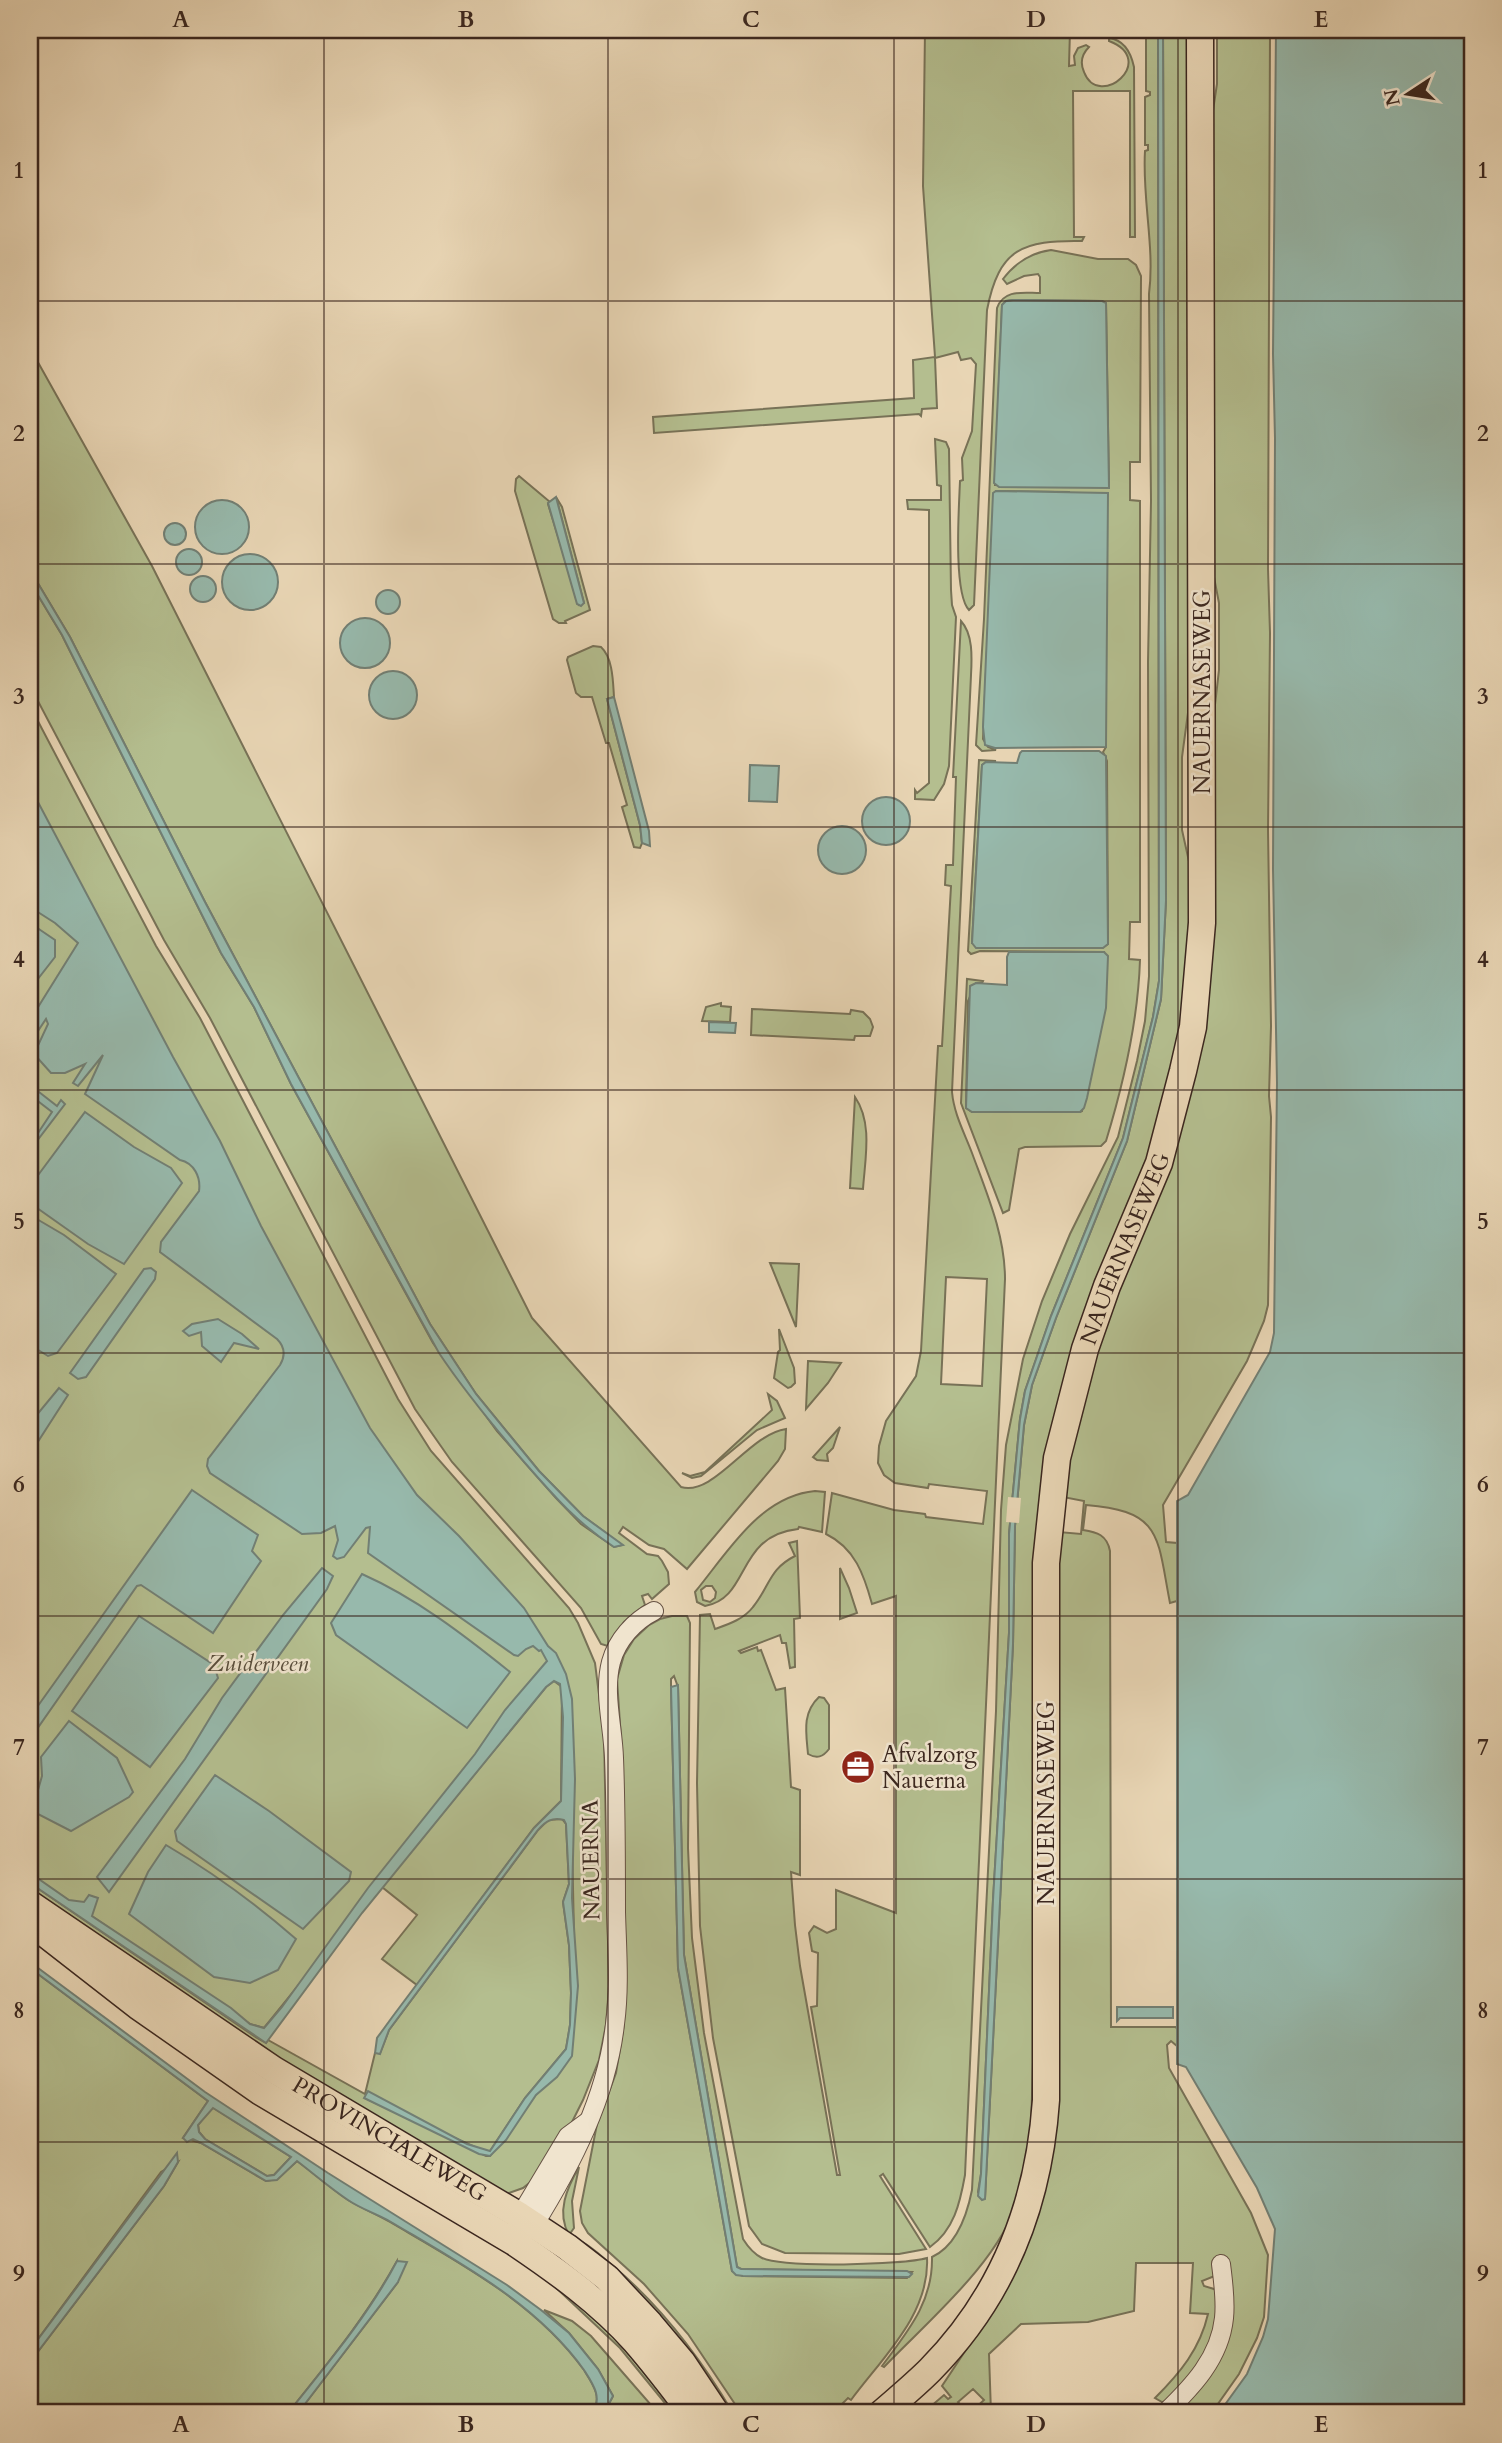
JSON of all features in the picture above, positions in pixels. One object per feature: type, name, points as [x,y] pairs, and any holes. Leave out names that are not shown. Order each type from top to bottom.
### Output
[{"type":"main road","name":"NAUERNASEWEG","points":[[882,2413],[930,2370],[962,2334],[988,2295],[1003,2266],[1020,2232],[1031,2198],[1043,2143],[1046,2100],[1046,1563],[1054,1481],[1085,1349],[1107,1286],[1158,1163],[1194,1027],[1202,923],[1200,30]]},
{"type":"main road","name":"PROVINCIALEWEG","points":[[30,1904],[274,2070],[527,2220],[567,2247],[607,2278],[682,2362],[716,2413]]},
{"type":"main road","name":"PROVINCIALEWEG","points":[[30,1921],[138,2006],[261,2092],[514,2242],[551,2268],[610,2317],[642,2349],[692,2413]]},
{"type":"street","name":"NAUERNA","points":[[514,2242],[527,2220],[575,2156],[611,2053],[617,2004],[614,1769],[608,1681],[611,1660],[622,1640],[628,1631],[654,1611]]},
{"type":"street","points":[[1165,2413],[1203,2372],[1218,2343],[1225,2317],[1221,2264]]},
{"type":"green space","points":[[925,30],[1070,30],[1069,66],[1075,65],[1074,56],[1078,48],[1086,45],[1089,47],[1083,56],[1082,65],[1091,83],[1101,86],[1112,84],[1121,78],[1127,69],[1128,59],[1123,49],[1109,41],[1109,38],[1119,41],[1126,48],[1134,67],[1135,237],[1130,237],[1130,91],[1073,91],[1074,237],[1084,237],[1082,241],[1044,243],[1017,252],[1007,261],[992,289],[987,310],[974,605],[969,610],[961,586],[958,529],[960,481],[963,480],[962,458],[972,431],[976,364],[971,358],[961,360],[958,352],[935,358],[937,408],[922,409],[921,416],[919,414],[654,433],[653,417],[914,398],[913,360],[935,357],[923,186]]},
{"type":"green space","points":[[1146,30],[1158,30],[1159,981],[1153,1017],[1123,1138],[1051,1316],[1025,1391],[1020,1419],[1009,1534],[1009,1633],[978,2192],[982,2199],[985,2198],[1013,1644],[1015,1526],[1024,1425],[1032,1385],[1056,1318],[1127,1141],[1161,999],[1166,900],[1163,30],[1189,30],[1190,698],[1182,757],[1182,830],[1190,866],[1190,907],[1182,1016],[1174,1061],[1148,1157],[1070,1358],[1052,1428],[1031,2129],[1022,2182],[1009,2222],[996,2245],[961,2289],[884,2367],[882,2366],[917,2315],[928,2288],[932,2257],[954,2238],[972,2190],[996,1711],[1001,1510],[1006,1445],[1023,1359],[1042,1301],[1070,1234],[1118,1137],[1145,1021],[1149,976],[1148,662],[1151,501],[1150,259],[1145,187],[1145,151],[1148,150],[1148,145],[1145,145],[1145,97],[1150,95],[1150,92],[1146,91]]},
{"type":"green space","points":[[1217,30],[1270,30],[1268,830],[1271,1117],[1268,1305],[1247,1361],[1163,1505],[1166,1542],[1177,1543],[1177,1601],[1170,1603],[1158,1545],[1143,1521],[1111,1508],[1086,1505],[1083,1530],[1101,1535],[1110,1551],[1111,2027],[1176,2027],[1177,2046],[1171,2041],[1167,2045],[1169,2068],[1251,2213],[1268,2255],[1264,2317],[1239,2374],[1215,2408],[1210,2413],[1171,2413],[1204,2376],[1221,2345],[1228,2309],[1226,2261],[1217,2261],[1217,2275],[1202,2281],[1204,2286],[1214,2289],[1220,2295],[1213,2342],[1191,2377],[1169,2401],[1162,2402],[1155,2398],[1188,2360],[1200,2338],[1208,2314],[1190,2313],[1193,2263],[1136,2263],[1134,2311],[1088,2322],[1021,2324],[989,2354],[991,2413],[970,2413],[984,2400],[973,2389],[958,2402],[968,2413],[923,2413],[944,2395],[948,2399],[951,2397],[942,2386],[995,2306],[1025,2249],[1049,2164],[1058,2083],[1059,1532],[1081,1534],[1084,1501],[1063,1497],[1074,1433],[1089,1371],[1120,1283],[1166,1170],[1187,1098],[1202,1025],[1211,941],[1212,731],[1219,670],[1219,603],[1212,567],[1212,117],[1217,84]]},
{"type":"green space","points":[[1051,250],[1098,259],[1128,259],[1136,265],[1141,276],[1140,462],[1130,462],[1130,500],[1140,501],[1140,922],[1130,922],[1129,959],[1140,960],[1129,1052],[1106,1141],[1101,1146],[1019,1149],[1009,1210],[1003,1213],[961,1103],[967,979],[983,981],[976,983],[968,1001],[966,1108],[972,1112],[1080,1112],[1104,952],[980,951],[971,954],[968,951],[979,760],[996,761],[982,765],[972,943],[1102,948],[1108,944],[1107,761],[1103,752],[1106,747],[1069,492],[994,493],[983,739],[988,747],[996,750],[982,751],[976,745],[997,308],[1009,295],[1040,293],[1038,274],[1024,276],[1007,284],[1003,279],[1024,260]],"holes":[[[1013,300],[1106,303],[1109,487],[995,485],[1002,305]]]},
{"type":"green space","points":[[30,348],[152,566],[532,1318],[681,1487],[693,1488],[706,1483],[772,1433],[786,1429],[785,1449],[778,1461],[687,1569],[664,1549],[649,1545],[623,1527],[619,1533],[647,1554],[658,1556],[668,1572],[669,1584],[652,1599],[648,1594],[642,1596],[645,1605],[624,1622],[608,1646],[601,1644],[581,1608],[452,1462],[415,1409],[210,1018],[164,940],[30,686],[30,582],[62,635],[221,953],[254,1007],[291,1084],[433,1343],[497,1431],[556,1498],[581,1524],[614,1547],[622,1545],[583,1516],[539,1471],[476,1394],[430,1324],[205,902],[70,637],[30,570]]},
{"type":"green space","points":[[935,439],[946,442],[949,449],[951,590],[956,617],[949,766],[944,784],[934,800],[915,799],[915,790],[917,793],[929,783],[929,510],[908,509],[907,500],[941,500],[941,486],[937,485]]},
{"type":"green space","points":[[519,476],[550,502],[548,504],[579,605],[584,603],[556,497],[562,507],[590,610],[565,621],[566,623],[553,619],[515,491],[516,479]]},
{"type":"green space","points":[[961,621],[970,639],[972,661],[952,1092],[957,1115],[994,1215],[1002,1247],[1005,1279],[965,2175],[958,2206],[950,2224],[945,2233],[930,2247],[883,2174],[880,2176],[926,2249],[899,2254],[785,2253],[762,2244],[749,2226],[713,2038],[700,1926],[697,1783],[700,1615],[710,1614],[715,1629],[745,1615],[780,1566],[795,1556],[789,1543],[797,1541],[800,1618],[794,1619],[795,1667],[790,1668],[786,1643],[782,1643],[780,1635],[739,1651],[741,1653],[757,1647],[758,1651],[761,1650],[776,1690],[785,1688],[791,1787],[800,1790],[800,1875],[791,1872],[795,1925],[837,2175],[840,2175],[811,2007],[817,2006],[818,1953],[812,1951],[809,1933],[814,1926],[827,1933],[836,1929],[836,1890],[896,1913],[896,1596],[872,1604],[857,1563],[844,1547],[826,1534],[832,1493],[894,1510],[925,1514],[926,1517],[983,1524],[987,1491],[929,1484],[928,1488],[895,1483],[884,1475],[878,1463],[879,1446],[886,1421],[916,1376],[921,1351],[938,1046],[942,1046],[951,886],[945,885],[946,865],[953,865],[956,777],[953,777]],"holes":[[[946,1277],[987,1279],[982,1386],[941,1384]]]},
{"type":"green space","points":[[593,646],[601,647],[610,664],[614,697],[607,699],[640,825],[640,848],[634,847],[622,807],[627,805],[592,697],[581,697],[576,693],[567,660],[568,657]]},
{"type":"green space","name":"Zuiderveen","points":[[30,706],[156,946],[200,1018],[398,1399],[431,1451],[569,1608],[595,1663],[604,1734],[609,1986],[606,2025],[599,2060],[570,2126],[533,2180],[523,2188],[509,2193],[493,2192],[360,2113],[30,1899],[30,1883],[257,2038],[266,2043],[268,2040],[365,2094],[375,2053],[380,2053],[389,2030],[538,1830],[548,1820],[562,1819],[566,1824],[569,1884],[563,1902],[569,1945],[571,1993],[566,2049],[525,2098],[490,2151],[484,2151],[365,2098],[490,2156],[570,2049],[574,1935],[569,1699],[558,1664],[264,2028],[250,2024],[30,1874]]},
{"type":"green space","points":[[721,1003],[721,1006],[731,1007],[730,1022],[702,1021],[706,1007]]},
{"type":"green space","points":[[752,1009],[850,1014],[851,1010],[863,1012],[873,1027],[870,1036],[855,1036],[854,1040],[751,1035]]},
{"type":"green space","points":[[855,1097],[861,1107],[866,1130],[863,1189],[850,1188]]},
{"type":"green space","points":[[770,1263],[799,1264],[796,1327]]},
{"type":"green space","points":[[779,1329],[794,1368],[795,1383],[788,1388],[774,1378],[780,1350]]},
{"type":"green space","points":[[808,1361],[841,1363],[806,1409]]},
{"type":"green space","points":[[768,1394],[777,1401],[785,1418],[757,1430],[701,1476],[692,1478],[682,1473],[690,1476],[705,1472],[772,1410]]},
{"type":"green space","points":[[840,1427],[833,1448],[827,1454],[828,1461],[813,1457]]},
{"type":"green space","points":[[825,1492],[822,1532],[799,1527],[778,1534],[763,1543],[753,1554],[730,1592],[720,1601],[705,1606],[697,1602],[695,1592],[747,1528],[778,1503],[795,1495]],"holes":[[[712,1586],[716,1592],[715,1598],[710,1602],[703,1600],[701,1590]]]},
{"type":"green space","points":[[840,1568],[857,1613],[840,1619]]},
{"type":"green space","points":[[687,1616],[690,1623],[688,1848],[692,1938],[704,2033],[743,2239],[751,2250],[762,2258],[793,2263],[870,2264],[927,2258],[921,2298],[912,2316],[902,2334],[851,2400],[848,2398],[843,2403],[846,2406],[841,2413],[750,2413],[748,2410],[741,2413],[688,2334],[644,2284],[588,2233],[582,2223],[580,2211],[597,2124],[616,2073],[624,2024],[622,1754],[617,1679],[624,1655],[634,1639],[660,1619]],"holes":[[[674,1676],[678,1687],[684,1955],[737,2267],[912,2272],[907,2278],[743,2276],[732,2271],[678,1968],[671,1686]]]},
{"type":"green space","points":[[554,1681],[562,1687],[561,1801],[534,1828],[417,1985],[382,1959],[417,1915],[382,1887],[546,1687]]},
{"type":"green space","points":[[819,1697],[824,1698],[829,1705],[829,1749],[817,1757],[808,1754],[806,1731],[810,1710]]},
{"type":"green space","points":[[30,1968],[208,2101],[183,2138],[201,2143],[266,2181],[277,2179],[297,2161],[348,2200],[443,2253],[520,2305],[565,2346],[584,2370],[597,2396],[592,2413],[298,2413],[398,2282],[397,2261],[360,2320],[288,2413],[30,2413],[30,2362],[164,2186],[178,2162],[161,2172],[30,2350]]},
{"type":"green space","points":[[212,2107],[291,2157],[274,2175],[267,2176],[205,2139],[199,2132],[198,2125]]},
{"type":"green space","points":[[579,2167],[572,2201],[574,2228],[569,2235],[563,2209],[567,2192]]},
{"type":"green space","points":[[582,2242],[630,2281],[663,2316],[694,2353],[733,2413],[724,2413]]},
{"type":"green space","points":[[551,2283],[597,2315],[681,2413],[673,2413],[620,2348]]},
{"type":"green space","points":[[544,2310],[572,2321],[591,2336],[658,2413],[604,2413],[613,2396],[598,2369],[569,2333]]},
{"type":"shaded area","points":[[1158,30],[1163,30],[1166,900],[1161,999],[1127,1141],[1056,1318],[1032,1385],[1024,1425],[1015,1526],[1013,1644],[985,2199],[982,2200],[978,2196],[1009,1633],[1009,1534],[1020,1419],[1025,1391],[1051,1316],[1123,1138],[1153,1017],[1159,981]]},
{"type":"shaded area","points":[[1276,30],[1472,30],[1472,2413],[1219,2413],[1247,2374],[1263,2337],[1268,2319],[1275,2229],[1257,2188],[1186,2067],[1177,2064],[1177,1501],[1188,1495],[1270,1352],[1274,1333],[1277,1083],[1273,869]]},
{"type":"shaded area","points":[[1013,300],[1106,303],[1109,488],[999,487],[994,483],[1002,305]]},
{"type":"shaded area","points":[[993,493],[1108,493],[1106,747],[995,748],[985,745],[983,727]]},
{"type":"shaded area","points":[[556,497],[584,603],[581,606],[577,604],[548,503]]},
{"type":"shaded area","points":[[222,500],[241,508],[249,527],[241,546],[222,554],[203,546],[195,527],[203,508]]},
{"type":"shaded area","points":[[175,523],[183,526],[186,534],[183,542],[175,545],[167,542],[164,534],[167,526]]},
{"type":"shaded area","points":[[189,549],[198,553],[202,562],[198,571],[189,575],[180,571],[176,562],[180,553]]},
{"type":"shaded area","points":[[245,554],[255,554],[270,562],[276,571],[276,593],[270,602],[255,610],[245,610],[227,598],[222,587],[222,577],[234,559]]},
{"type":"shaded area","points":[[30,570],[70,637],[205,902],[430,1324],[476,1394],[539,1471],[583,1516],[623,1545],[614,1547],[600,1538],[556,1498],[491,1423],[439,1353],[291,1084],[254,1007],[221,953],[62,635],[30,582]]},
{"type":"shaded area","points":[[203,576],[212,580],[216,589],[212,598],[203,602],[194,598],[190,589],[194,580]]},
{"type":"shaded area","points":[[388,590],[397,593],[400,602],[397,611],[388,614],[379,611],[376,602],[379,593]]},
{"type":"shaded area","points":[[365,618],[383,625],[390,643],[383,661],[365,668],[347,661],[340,643],[347,625]]},
{"type":"shaded area","points":[[393,671],[410,678],[417,695],[410,712],[393,719],[376,712],[369,695],[376,678]]},
{"type":"shaded area","points":[[614,697],[649,831],[650,846],[642,843],[640,825],[607,699]]},
{"type":"shaded area","points":[[1022,751],[1099,751],[1106,756],[1108,944],[1103,948],[976,948],[972,943],[982,765],[986,762],[1017,763]]},
{"type":"shaded area","points":[[750,765],[779,766],[777,802],[749,801]]},
{"type":"shaded area","points":[[30,787],[370,1428],[417,1495],[459,1536],[524,1608],[548,1646],[556,1653],[566,1674],[572,1699],[575,1779],[572,1898],[578,1986],[572,2056],[557,2077],[536,2095],[506,2140],[490,2156],[479,2154],[364,2098],[368,2091],[467,2144],[490,2151],[525,2098],[566,2049],[571,1993],[569,1945],[563,1902],[569,1884],[566,1824],[564,1820],[553,1819],[538,1830],[389,2030],[380,2054],[375,2053],[377,2038],[393,2016],[534,1828],[561,1801],[563,1717],[560,1684],[554,1681],[546,1687],[362,1913],[266,2043],[30,1883],[30,1873],[69,1900],[84,1902],[89,1895],[98,1898],[92,1916],[231,2008],[250,2024],[264,2028],[368,1888],[475,1754],[505,1710],[547,1661],[541,1650],[533,1646],[518,1656],[514,1655],[368,1553],[370,1527],[366,1528],[344,1557],[337,1559],[333,1556],[338,1540],[335,1526],[321,1533],[302,1534],[210,1473],[208,1459],[280,1365],[283,1348],[277,1339],[160,1252],[161,1242],[199,1191],[198,1176],[189,1164],[85,1094],[103,1055],[78,1086],[73,1083],[85,1064],[65,1073],[51,1073],[34,1054],[48,1024],[46,1019],[30,1043],[30,1020],[78,943],[55,923],[30,907]]},
{"type":"shaded area","points":[[886,797],[903,804],[910,821],[903,838],[886,845],[869,838],[862,821],[869,804]]},
{"type":"shaded area","points":[[842,826],[859,833],[866,850],[859,867],[842,874],[825,867],[818,850],[825,833]]},
{"type":"shaded area","points":[[30,923],[55,940],[55,957],[30,989]]},
{"type":"shaded area","points":[[1009,952],[1104,952],[1108,956],[1106,1008],[1087,1098],[1080,1112],[972,1112],[966,1108],[970,986],[976,983],[1007,985]]},
{"type":"shaded area","points":[[709,1022],[736,1023],[735,1033],[709,1032]]},
{"type":"shaded area","points":[[30,1085],[57,1106],[61,1100],[65,1104],[30,1150],[30,1145],[52,1112],[30,1095]]},
{"type":"shaded area","points":[[85,1112],[134,1147],[171,1168],[182,1183],[124,1264],[88,1244],[30,1203],[30,1186]]},
{"type":"shaded area","points":[[30,1215],[64,1235],[116,1274],[57,1353],[48,1356],[30,1345]]},
{"type":"shaded area","points":[[151,1268],[156,1272],[155,1279],[86,1377],[78,1379],[70,1373],[144,1269]]},
{"type":"shaded area","points":[[218,1319],[259,1349],[234,1343],[221,1362],[202,1346],[201,1332],[189,1336],[183,1331],[192,1324]]},
{"type":"shaded area","points":[[59,1388],[68,1395],[30,1454],[30,1423]]},
{"type":"shaded area","points":[[192,1490],[258,1535],[252,1551],[261,1561],[213,1633],[141,1585],[137,1586],[30,1739],[30,1717]]},
{"type":"shaded area","points":[[322,1568],[333,1576],[327,1589],[109,1892],[97,1877],[185,1759],[222,1698],[283,1615]]},
{"type":"shaded area","points":[[362,1574],[420,1606],[510,1672],[467,1728],[336,1635],[331,1623]]},
{"type":"shaded area","points":[[139,1616],[214,1665],[218,1678],[150,1767],[72,1711]]},
{"type":"shaded area","points":[[678,1685],[684,1955],[737,2267],[907,2271],[912,2274],[909,2277],[743,2276],[732,2271],[678,1968],[671,1687]]},
{"type":"shaded area","points":[[69,1721],[117,1758],[133,1792],[129,1797],[71,1831],[32,1811],[42,1776],[41,1757]]},
{"type":"shaded area","points":[[215,1775],[351,1872],[349,1881],[303,1929],[177,1841],[175,1831]]},
{"type":"shaded area","points":[[166,1845],[233,1889],[296,1939],[278,1970],[250,1983],[214,1977],[129,1914],[148,1872]]},
{"type":"shaded area","points":[[30,1962],[205,2092],[507,2285],[541,2310],[569,2333],[598,2369],[613,2396],[604,2413],[592,2413],[597,2402],[593,2386],[565,2346],[520,2305],[470,2269],[391,2222],[353,2203],[297,2161],[277,2180],[266,2181],[193,2139],[187,2142],[183,2138],[208,2101],[30,1968]],"holes":[[[213,2108],[291,2157],[274,2175],[267,2176],[205,2139],[199,2132],[198,2125]]]},
{"type":"shaded area","points":[[1117,2007],[1173,2007],[1173,2018],[1120,2018],[1117,2021]]},
{"type":"shaded area","points":[[177,2153],[178,2162],[164,2186],[30,2362],[30,2350]]},
{"type":"shaded area","points":[[397,2261],[407,2262],[398,2282],[298,2413],[288,2413],[360,2320]]},
{"type":"pier","points":[[1008,1497],[1021,1498],[1019,1523],[1006,1522]]},
{"type":"place","name":"Afvalzorg Nauerna","points":[[858,1767]]}]
